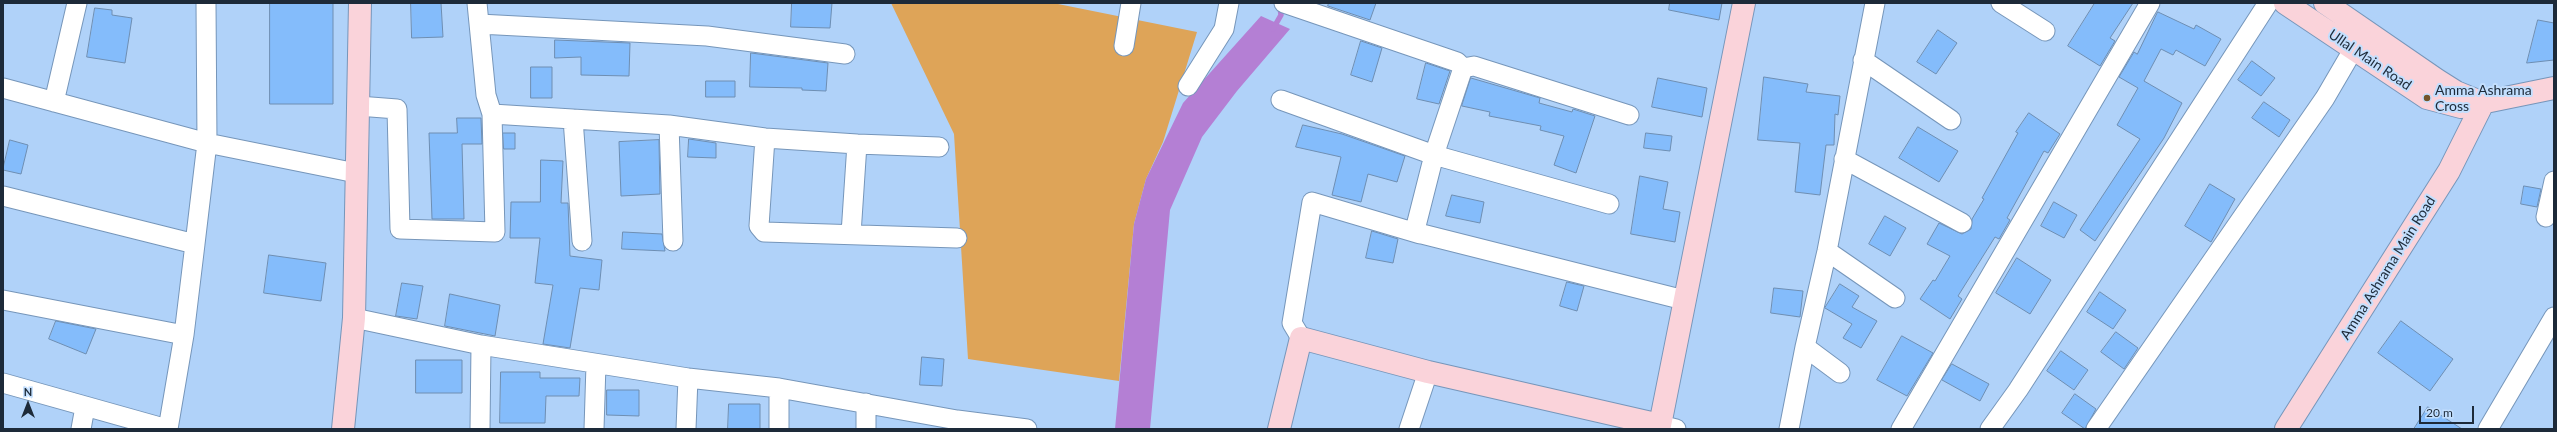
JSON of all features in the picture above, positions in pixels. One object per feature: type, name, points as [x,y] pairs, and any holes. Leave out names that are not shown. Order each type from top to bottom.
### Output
[{"type":"street","points":[[54,102],[77,3]]},
{"type":"street","points":[[3,383],[168,429],[184,335],[207,143],[206,3]]},
{"type":"street","points":[[343,429],[354,318],[360,3]]},
{"type":"street","points":[[358,106],[397,109],[400,229],[495,232],[492,114],[486,95],[477,3]]},
{"type":"street","points":[[1124,46],[1131,3]]},
{"type":"street","points":[[1188,86],[1224,29],[1229,3]]},
{"type":"street","points":[[1284,3],[1457,62],[1463,68]]},
{"type":"street","points":[[1684,300],[1420,234],[1312,202],[1292,323],[1301,338],[1428,372],[1668,427],[1684,300],[1744,3]]},
{"type":"street","points":[[1789,429],[1805,347],[1827,251],[1875,3]]},
{"type":"street","points":[[2001,3],[2045,32]]},
{"type":"street","points":[[1901,429],[2150,3]]},
{"type":"street","points":[[1990,429],[2018,390],[2268,3]]},
{"type":"street","name":"Ullal Main Road","points":[[2285,3],[2353,50],[2427,98],[2461,107],[2554,88]]},
{"type":"street","name":"Ullal Main Road","points":[[2325,3],[2456,92],[2483,103]]},
{"type":"street","points":[[479,24],[707,36],[845,54]]},
{"type":"street","points":[[2096,429],[2325,98],[2353,50]]},
{"type":"street","points":[[1863,60],[1951,120]]},
{"type":"street","points":[[1463,68],[1474,66],[1629,115]]},
{"type":"street","points":[[1420,234],[1416,226],[1434,155],[1463,68]]},
{"type":"street","points":[[3,88],[207,143],[356,173]]},
{"type":"street","points":[[1281,100],[1434,155],[1609,204]]},
{"type":"street","name":"Amma Ashrama Main Road","points":[[2287,428],[2449,171],[2483,103]]},
{"type":"street","points":[[492,114],[669,125],[765,138],[857,144],[939,147]]},
{"type":"street","points":[[573,119],[582,241]]},
{"type":"street","points":[[669,125],[673,240]]},
{"type":"street","points":[[765,138],[759,226],[764,232],[957,238]]},
{"type":"street","points":[[851,234],[857,144]]},
{"type":"street","points":[[1844,159],[1962,223]]},
{"type":"street","points":[[2546,217],[2554,181]]},
{"type":"street","points":[[3,196],[195,244]]},
{"type":"street","points":[[1827,251],[1895,298]]},
{"type":"street","points":[[3,300],[184,335]]},
{"type":"street","points":[[2488,429],[2554,317]]},
{"type":"street","points":[[354,318],[481,345],[688,378],[779,388],[866,403],[957,424],[1027,429]]},
{"type":"street","points":[[1279,429],[1301,338]]},
{"type":"street","points":[[480,429],[481,345]]},
{"type":"street","points":[[1805,347],[1840,373]]},
{"type":"street","points":[[594,429],[596,364]]},
{"type":"street","points":[[1409,429],[1428,372]]},
{"type":"street","points":[[686,429],[688,378]]},
{"type":"street","points":[[779,388],[779,429]]},
{"type":"street","points":[[866,403],[866,429]]},
{"type":"street","points":[[81,429],[85,407]]},
{"type":"shaded area","points":[[891,3],[1053,3],[1197,32],[1163,142],[1146,179],[1134,224],[1119,381],[968,359],[954,134]]},
{"type":"shaded area","points":[[1261,16],[1290,29],[1237,91],[1202,137],[1170,210],[1150,429],[1115,429],[1134,224],[1146,179],[1183,103]]},
{"type":"building","points":[[270,3],[333,3],[333,104],[270,104]]},
{"type":"building","points":[[411,3],[441,3],[443,37],[412,38]]},
{"type":"building","points":[[792,3],[832,3],[830,28],[791,27]]},
{"type":"building","points":[[1329,3],[1376,3],[1370,20],[1328,6]]},
{"type":"building","points":[[1670,3],[1722,3],[1719,20],[1669,10]]},
{"type":"building","points":[[2095,3],[2133,3],[2110,38],[2115,41],[2100,66],[2068,46]]},
{"type":"building","points":[[95,8],[112,10],[112,15],[132,18],[125,63],[87,57]]},
{"type":"building","points":[[2158,12],[2194,29],[2196,25],[2221,39],[2205,66],[2176,50],[2173,55],[2161,49],[2144,81],[2182,103],[2164,138],[2095,241],[2080,230],[2140,139],[2117,125],[2138,88],[2119,77],[2134,52],[2137,54]]},
{"type":"building","points":[[2538,20],[2554,23],[2554,60],[2527,63]]},
{"type":"building","points":[[1938,30],[1957,43],[1936,74],[1917,62]]},
{"type":"building","points":[[555,40],[630,43],[629,76],[581,75],[581,57],[555,58]]},
{"type":"building","points":[[1361,41],[1382,48],[1372,82],[1351,75]]},
{"type":"building","points":[[751,53],[828,63],[826,91],[802,90],[802,88],[750,87]]},
{"type":"building","points":[[2252,61],[2275,78],[2261,96],[2238,80]]},
{"type":"building","points":[[1426,63],[1450,71],[1439,104],[1417,99]]},
{"type":"building","points":[[531,67],[552,67],[552,98],[531,98]]},
{"type":"building","points":[[1764,77],[1808,84],[1806,92],[1840,96],[1838,115],[1835,114],[1834,145],[1826,145],[1820,195],[1795,192],[1800,143],[1758,140]]},
{"type":"building","points":[[1471,78],[1540,98],[1539,103],[1572,112],[1573,109],[1595,116],[1576,173],[1554,165],[1564,136],[1540,130],[1541,126],[1489,116],[1490,112],[1462,106]]},
{"type":"building","points":[[1658,78],[1707,88],[1702,117],[1652,107]]},
{"type":"building","points":[[706,81],[735,81],[735,97],[706,97]]},
{"type":"building","points":[[2264,102],[2290,120],[2279,137],[2252,118]]},
{"type":"building","points":[[2029,113],[2060,134],[2048,153],[2044,151],[2007,218],[2010,220],[1999,239],[1995,237],[1958,296],[1962,299],[1950,319],[1920,299],[1933,280],[1935,281],[1950,256],[1927,244],[1939,223],[1962,234],[1971,229],[1972,219],[1984,199],[1982,198],[2018,133],[2016,132]]},
{"type":"building","points":[[457,118],[481,118],[482,144],[462,144],[464,219],[432,219],[429,133],[457,133]]},
{"type":"building","points":[[1303,125],[1342,134],[1405,156],[1397,182],[1368,174],[1361,202],[1332,195],[1341,157],[1296,147]]},
{"type":"building","points":[[1918,127],[1958,151],[1939,182],[1899,158]]},
{"type":"building","points":[[503,133],[515,133],[515,149],[504,149]]},
{"type":"building","points":[[1646,133],[1672,136],[1670,151],[1644,148]]},
{"type":"building","points":[[689,139],[716,143],[716,158],[688,157]]},
{"type":"building","points":[[10,140],[28,145],[21,174],[3,170]]},
{"type":"building","points":[[659,140],[660,194],[621,196],[619,142]]},
{"type":"building","points":[[541,160],[563,161],[561,203],[568,203],[570,256],[602,260],[599,290],[580,288],[570,348],[543,344],[553,285],[535,283],[540,238],[510,238],[511,202],[540,202]]},
{"type":"building","points":[[1640,176],[1668,182],[1663,209],[1680,212],[1675,242],[1631,234]]},
{"type":"building","points":[[2210,184],[2235,199],[2211,242],[2185,226]]},
{"type":"building","points":[[2524,186],[2541,189],[2537,207],[2521,204]]},
{"type":"building","points":[[1452,195],[1484,202],[1480,223],[1446,216]]},
{"type":"building","points":[[2054,202],[2077,215],[2064,238],[2041,226]]},
{"type":"building","points":[[1885,216],[1906,228],[1890,256],[1869,244]]},
{"type":"building","points":[[1372,231],[1398,239],[1393,263],[1366,258]]},
{"type":"building","points":[[623,232],[662,234],[665,251],[622,249]]},
{"type":"building","points":[[269,255],[326,263],[321,301],[264,293]]},
{"type":"building","points":[[2017,258],[2051,280],[2030,314],[1996,293]]},
{"type":"building","points":[[1567,282],[1584,286],[1577,311],[1560,306]]},
{"type":"building","points":[[402,283],[423,286],[417,319],[396,316]]},
{"type":"building","points":[[1840,284],[1859,296],[1852,307],[1877,321],[1861,348],[1843,338],[1852,324],[1825,308]]},
{"type":"building","points":[[1774,288],[1803,291],[1800,317],[1771,313]]},
{"type":"building","points":[[2100,292],[2126,310],[2113,329],[2087,312]]},
{"type":"building","points":[[450,294],[500,305],[495,336],[445,326]]},
{"type":"building","points":[[56,321],[96,329],[86,354],[49,339]]},
{"type":"building","points":[[2401,321],[2453,359],[2430,391],[2378,353]]},
{"type":"building","points":[[2116,332],[2138,348],[2124,369],[2101,352]]},
{"type":"building","points":[[1902,336],[1933,353],[1907,396],[1877,380]]},
{"type":"building","points":[[2061,351],[2088,370],[2074,390],[2047,371]]},
{"type":"building","points":[[922,357],[944,359],[942,386],[920,385]]},
{"type":"building","points":[[416,360],[462,360],[462,393],[416,393]]},
{"type":"building","points":[[1952,364],[1989,384],[1980,401],[1942,380]]},
{"type":"building","points":[[501,372],[540,372],[540,378],[580,378],[579,396],[546,396],[545,423],[500,423]]},
{"type":"building","points":[[607,390],[639,390],[639,416],[607,415]]},
{"type":"building","points":[[2075,394],[2096,409],[2085,429],[2062,413]]},
{"type":"building","points":[[729,404],[760,404],[760,429],[728,429]]},
{"type":"building","points":[[2428,407],[2462,429],[2414,429]]},
{"type":"waterway","points":[[1273,29],[1281,15],[1280,5]]},
{"type":"place","name":"Amma Ashrama Cross","points":[[2427,98]]}]
